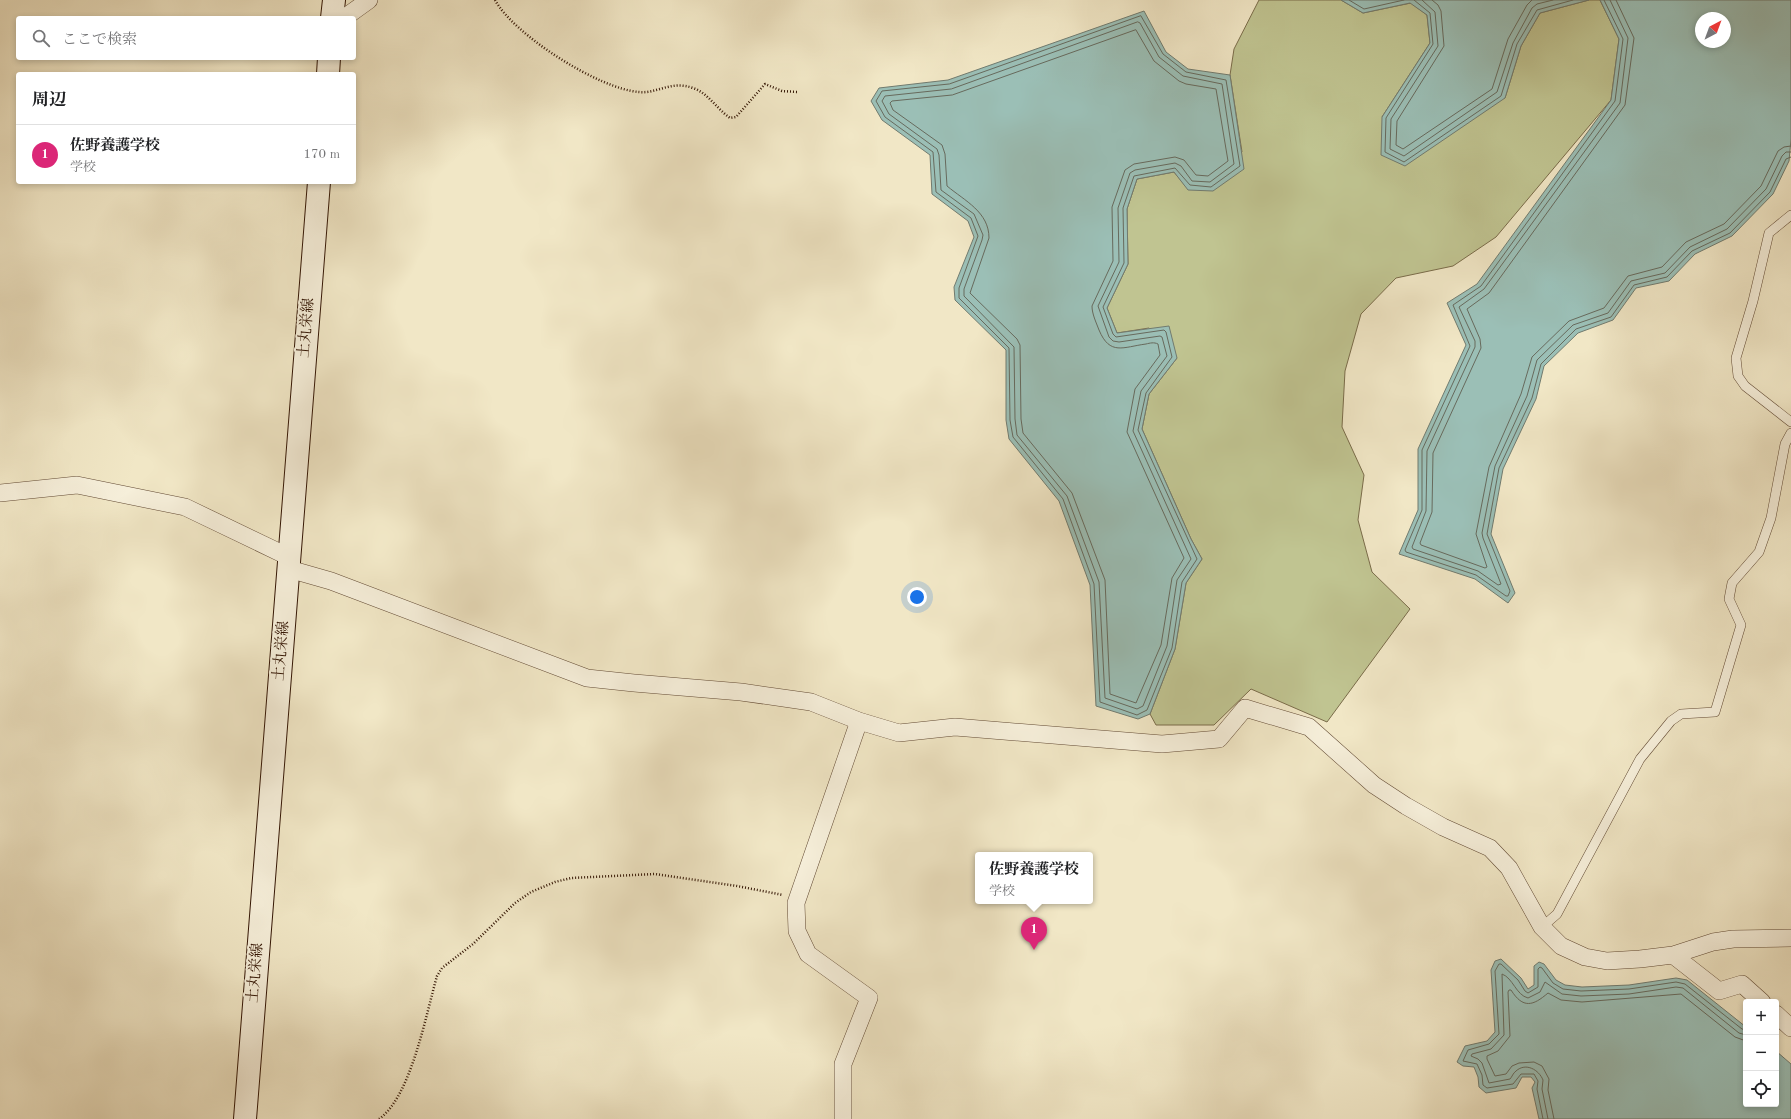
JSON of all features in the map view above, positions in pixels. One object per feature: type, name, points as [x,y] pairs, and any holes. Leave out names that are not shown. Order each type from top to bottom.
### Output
[{"type":"main road","points":[[332,16],[334,0]]},
{"type":"main road","points":[[328,72],[329,60]]},
{"type":"main road","name":"土丸栄線","points":[[245,1119],[319,184]]},
{"type":"street","points":[[347,16],[369,0]]},
{"type":"street","points":[[0,493],[78,485],[185,507],[289,563],[331,581],[587,678],[741,692],[812,702],[859,721],[899,732],[955,727],[1162,744],[1219,739],[1245,708],[1309,727],[1374,785],[1399,802],[1443,827],[1490,848],[1508,868],[1542,927],[1561,946],[1585,957],[1607,961],[1673,955],[1713,942],[1733,939],[1791,938]]},
{"type":"street","points":[[843,1119],[843,1064],[869,998],[808,954],[797,931],[796,903],[859,721]]},
{"type":"street","points":[[1673,955],[1719,991],[1742,984],[1759,999]]},
{"type":"street","points":[[1779,1017],[1791,1028]]},
{"type":"lane","points":[[1791,215],[1769,233],[1753,301],[1736,358],[1738,376],[1745,386],[1791,422]]},
{"type":"lane","points":[[1542,927],[1557,914],[1640,759],[1671,722],[1681,714],[1716,712],[1741,625],[1729,599],[1732,583],[1760,552],[1771,518],[1785,444],[1791,433]]},
{"type":"path","points":[[496,0],[500,10],[512,22],[542,45],[588,76],[619,88],[640,93],[679,85],[693,88],[704,93],[720,111],[730,118],[736,117],[765,84],[782,91],[797,92]]},
{"type":"path","points":[[379,1119],[404,1087],[412,1067],[437,976],[442,968],[473,944],[515,903],[531,892],[555,882],[571,878],[655,874],[737,886],[798,898]]},
{"type":"green space","points":[[1259,0],[1341,0],[1363,13],[1411,3],[1427,15],[1430,43],[1382,117],[1505,98],[1521,46],[1540,13],[1589,0],[1600,0],[1619,39],[1611,100],[1496,237],[1453,266],[1396,278],[1361,314],[1345,371],[1342,427],[1364,475],[1358,520],[1372,572],[1410,609],[1327,722],[1251,689],[1214,725],[1156,725],[1150,714],[1175,649],[1186,583],[1202,559],[1191,539],[1142,429],[1149,394],[1177,358],[1149,328],[1117,333],[1107,308],[1128,264],[1127,209],[1137,179],[1174,172],[1188,189],[1242,152],[1230,75],[1234,49]]},
{"type":"water","points":[[1341,0],[1589,0],[1540,13],[1521,46],[1505,98],[1405,166],[1381,155],[1382,117],[1430,43],[1427,15],[1410,3],[1363,13]]},
{"type":"water","points":[[1600,0],[1791,0],[1791,139],[1789,161],[1773,194],[1732,236],[1695,254],[1669,281],[1636,288],[1613,320],[1578,333],[1544,366],[1536,399],[1503,469],[1491,534],[1515,593],[1508,603],[1475,579],[1399,554],[1418,510],[1418,449],[1466,345],[1447,303],[1477,284],[1611,100],[1619,39]]},
{"type":"water","points":[[1144,11],[1166,52],[1188,69],[1230,75],[1244,169],[1213,191],[1188,190],[1174,172],[1137,179],[1127,209],[1128,264],[1107,308],[1117,333],[1169,326],[1177,358],[1149,394],[1142,429],[1191,539],[1202,559],[1186,583],[1175,649],[1150,714],[1138,719],[1096,706],[1090,585],[1059,501],[1009,439],[1006,420],[1006,350],[955,300],[954,287],[974,237],[968,221],[932,194],[930,155],[882,120],[871,101],[879,88],[948,80]]},
{"type":"water","points":[[1501,959],[1521,978],[1528,989],[1534,985],[1534,966],[1539,962],[1544,964],[1556,980],[1565,985],[1582,987],[1629,985],[1676,978],[1687,980],[1743,1025],[1743,1107],[1779,1107],[1779,1054],[1791,1064],[1791,1119],[1539,1119],[1532,1088],[1535,1082],[1531,1077],[1522,1077],[1516,1088],[1486,1093],[1479,1087],[1478,1077],[1474,1067],[1463,1066],[1457,1062],[1465,1046],[1487,1041],[1495,1032],[1491,970],[1495,961]]},
{"type":"place","name":"佐野養護学校","points":[[1034,950]]}]
